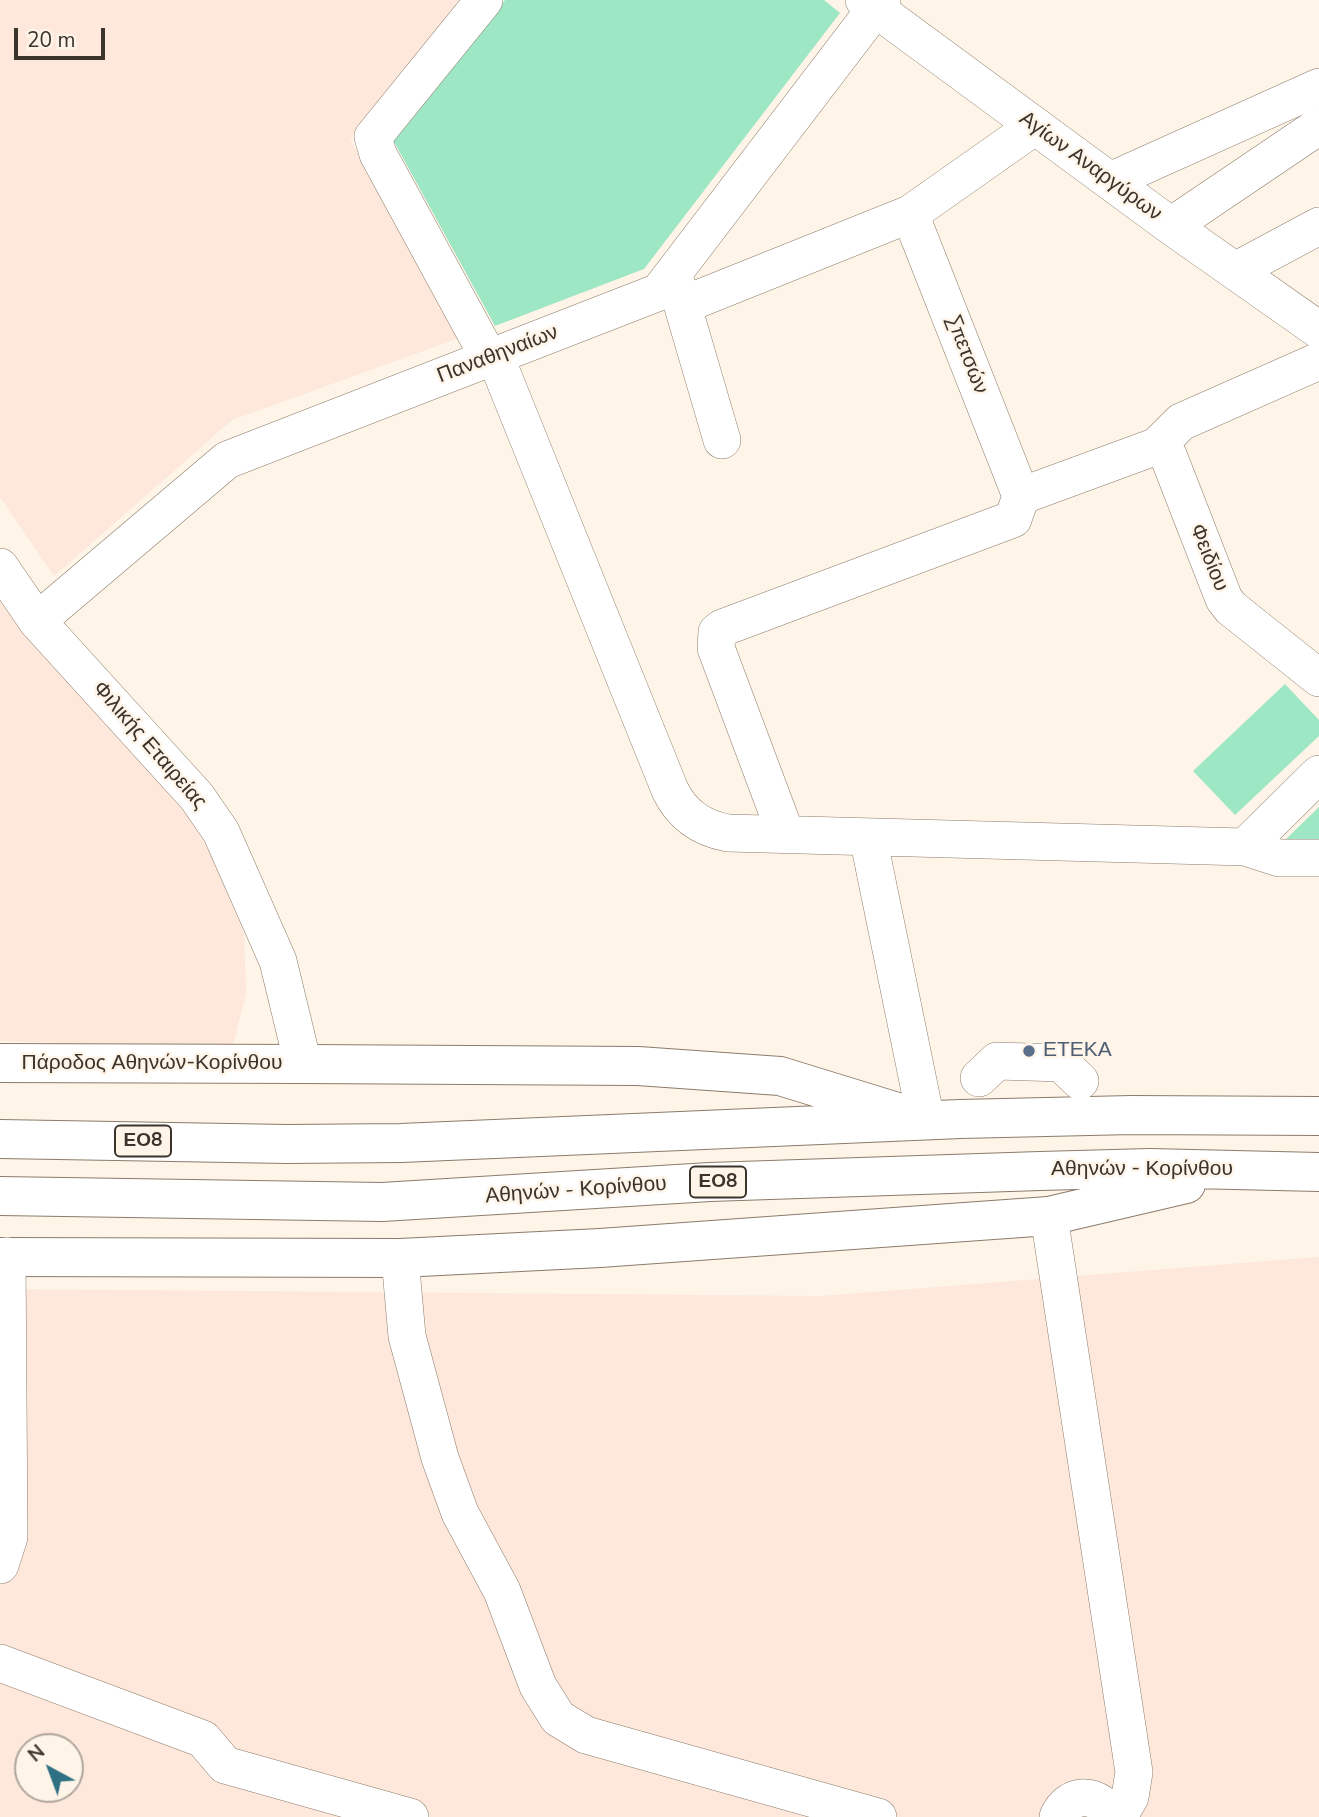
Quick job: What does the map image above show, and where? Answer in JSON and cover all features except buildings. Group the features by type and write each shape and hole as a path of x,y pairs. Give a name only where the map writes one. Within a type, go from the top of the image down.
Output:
{"main road":[{"name":"Πάροδος Αθηνών-Κορίνθου","path":"0,1063 638,1066 780,1076 926,1120"},
{"name":"ΕΟ8","path":"0,1139 287,1144 414,1143 926,1120 1132,1115 1319,1116"},
{"name":"Αθηνών - Κορίνθου","path":"0,1196 382,1202 809,1178 1150,1168 1319,1172"},
{"path":"3,1257 400,1258 600,1248 1049,1216 1256,1169"}],"street":[{"path":"484,0 373,137 378,155 492,357 673,797 690,818 712,830 728,833 1245,848 1279,858 1319,858"},
{"name":"Παναθηναίων","path":"37,621 227,460 659,292 678,289 874,3"},
{"name":"Αγίων Αναργύρων","path":"874,3 1035,127 1319,330"},
{"path":"1110,181 1319,87"},
{"path":"1171,226 1319,126"},
{"path":"722,440 678,289 910,214 1035,127"},
{"name":"Σπετσών","path":"910,214 1021,495"},
{"path":"1236,271 1319,226"},
{"path":"786,835 716,648 717,632 1013,519 1021,495 1157,446 1181,422 1319,361"},
{"name":"Φειδίου","path":"1157,446 1168,455 1224,599 1231,608 1319,678"},
{"name":"Φιλικής Εταιρείας","path":"0,567 37,621 197,797 221,832 282,971 303,1064"},
{"path":"1245,848 1319,774"},
{"path":"868,837 926,1120"},
{"path":"979,1078 997,1061 1061,1063 1080,1081"},
{"path":"1049,1216 1134,1772 1119,1810 1095,1799 1075,1798 1063,1807 1058,1817"},
{"path":"0,1565 9,1537 3,1257"},
{"path":"400,1258 407,1336 440,1458 460,1513 502,1591 538,1686 558,1718 586,1735 878,1817"},
{"path":"0,1663 203,1739 225,1765 410,1817"}],"shaded area":[{"path":"0,0 464,0 350,139 462,337 232,420 54,576 0,497"},
{"path":"0,591 78,690 187,815 210,853 244,933 246,993 232,1048 0,1041"},
{"path":"1319,1257 1319,1817 0,1817 0,1289 822,1296"}],"green space":[{"path":"505,0 824,0 840,13 644,269 495,326 392,138"},
{"path":"1285,684 1319,720 1319,736 1235,815 1193,771"},
{"path":"1319,807 1319,841 1285,840"}],"place":[{"name":"ΕΤΕΚΑ","path":"1029,1051"}]}
